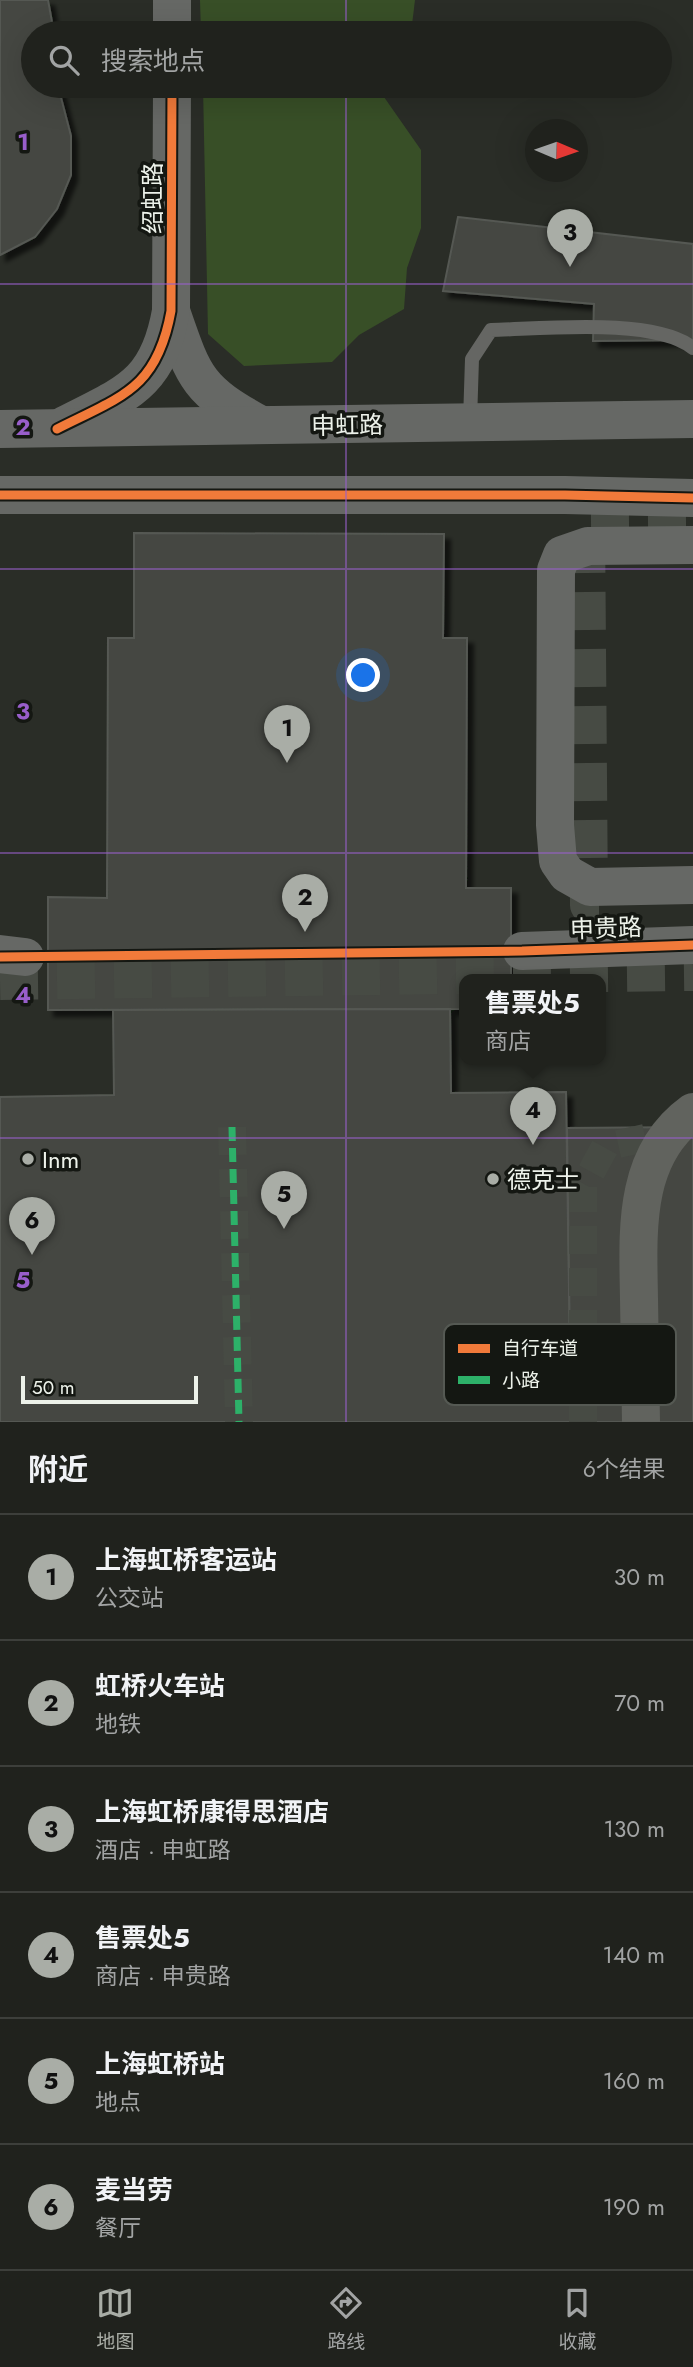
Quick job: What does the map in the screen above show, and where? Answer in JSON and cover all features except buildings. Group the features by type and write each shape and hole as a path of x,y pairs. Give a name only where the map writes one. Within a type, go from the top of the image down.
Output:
{"highway":[{"path":"639,1324 638,1231 642,1194 651,1165 666,1137 693,1112"}],"street":[{"path":"172,0 172,21"},
{"name":"绍虹路","path":"171,311 172,98"},
{"path":"171,311 190,369 219,402 263,426"},
{"path":"57,429 117,399 152,370 165,343 171,311"},
{"name":"申虹路","path":"0,429 693,419"},
{"path":"0,495 565,495 693,498"},
{"path":"693,545 588,546 562,555 556,570 555,825 558,860 567,874 590,887 693,885"},
{"name":"申贵路","path":"522,951 693,944"}],"lane":[{"path":"470,423 472,359 491,330 588,327 644,331 683,340 693,348"}],"green space":[{"path":"200,0 415,0 412,21 201,21"},
{"path":"203,98 385,98 421,150 421,228 407,268 404,309 359,335 332,362 244,366 208,334"}],"tunnel":[{"path":"599,905 589,905 586,521 693,520"},
{"path":"539,974 693,972"},
{"path":"0,981 459,975"},
{"path":"232,1127 239,1422"},
{"path":"583,1324 583,1187 605,1147 680,1130"},
{"path":"583,1405 583,1422"}],"marked path":[{"path":"232,1127 239,1422"}],"cycle path":[{"path":"57,429 100,408 133,387 146,374 165,337 171,311 172,98"},
{"path":"0,495 565,495 693,498"},
{"path":"0,957 522,951 693,945"}],"place":[{"name":"上海虹桥康得思酒店","path":"570,267"},
{"name":"上海虹桥客运站","path":"287,763"},
{"name":"虹桥火车站","path":"305,932"},
{"name":"售票处5","path":"533,1145"},
{"name":"Inm","path":"28,1159"},
{"name":"德克士","path":"493,1179"},
{"name":"上海虹桥站","path":"284,1229"},
{"name":"麦当劳","path":"32,1255"}]}
